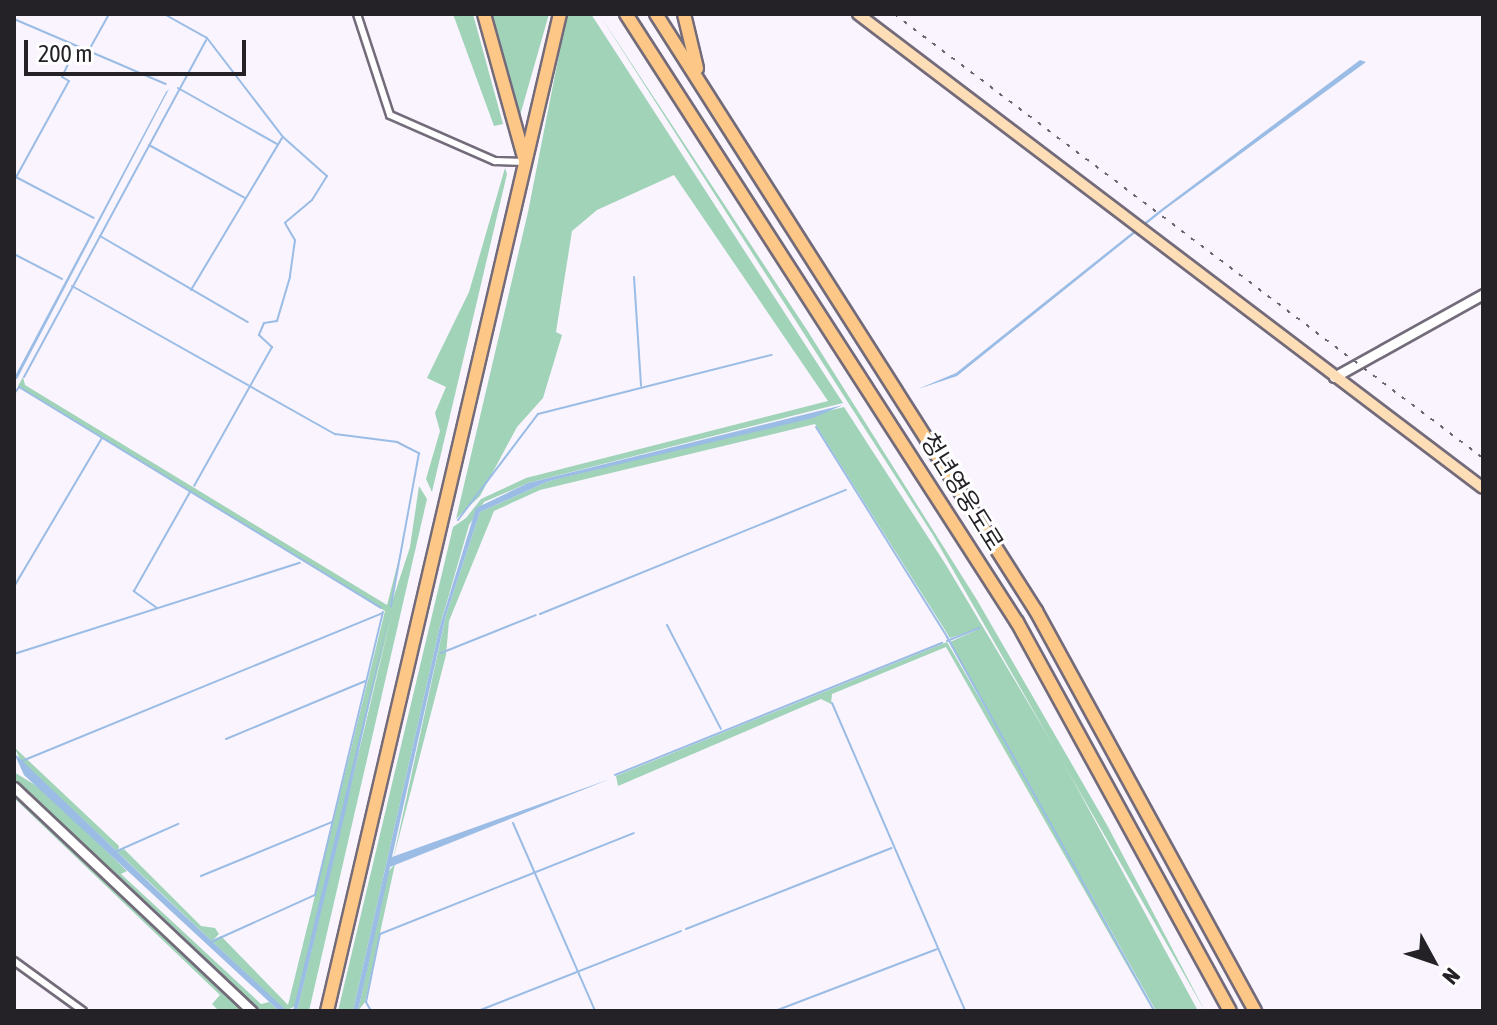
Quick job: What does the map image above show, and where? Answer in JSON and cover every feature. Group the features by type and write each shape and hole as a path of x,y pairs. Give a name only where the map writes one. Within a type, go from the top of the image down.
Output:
{"highway":[{"path":"484,14 525,162"},
{"path":"327,1011 560,14"},
{"name":"청년영웅도로","path":"626,14 1017,622 1230,1011"},
{"name":"청년영웅도로","path":"656,14 1036,611 1255,1011"},
{"path":"684,14 704,86"}],"main road":[{"path":"858,14 1483,488"}],"street":[{"path":"357,14 390,115 495,161 525,162"},
{"path":"1334,377 1483,294"},
{"path":"14,787 252,1011"},
{"path":"14,961 83,1011"}],"green space":[{"path":"453,14 473,14 503,124 494,126"},
{"path":"487,14 549,14 519,119"},
{"path":"567,14 591,14 843,403 528,483 484,502 469,525 440,626 353,1011 338,1011 453,527 466,518 481,499 526,478 828,401 674,175 597,210 572,231 556,332 562,335 543,398 517,427 480,496 456,519 528,212"},
{"path":"599,14 807,330 977,600 1107,825 1205,1011 933,535"},
{"path":"505,168 507,174 432,492 426,479 440,431 435,413 446,387 427,378 469,292"},
{"path":"23,377 25,385 387,605 404,539 391,605 410,547 419,486 427,499 309,1011 297,1011 392,613 295,1006 286,1011 21,761 14,747 119,846 118,851 124,849 201,926 215,928 219,934 213,940 221,936 288,1005 385,611 18,386"},
{"path":"844,407 946,565 1061,758 1198,1011 1156,1011 950,642 981,628 950,638 815,424 540,490 494,511 449,621 446,655 393,860 446,615 480,512 549,481"},
{"path":"947,642 1063,842 1153,1011 946,647 832,694 831,704 821,699 618,786 616,776"},
{"path":"14,772 43,790 127,871 121,874 261,1004 269,1002 279,1011 259,1011 14,780"},
{"path":"14,790 248,1011 219,1011 212,1004 220,995 14,798"},
{"path":"395,864 365,1002 358,1011 388,872"}],"water":[{"path":"1360,60 1366,62 1164,210 957,376 918,389 956,373 1159,211"},
{"path":"169,89 17,379 14,378 166,92"},
{"path":"843,405 813,418 549,481 480,512 446,615 392,857 610,779 390,867 358,1011 353,1011 440,626 476,508 528,483"},
{"path":"390,611 344,818 297,1011 293,1011"},
{"path":"14,753 287,1011 279,1011 24,775"}],"waterway":[{"path":"89,50 109,14"},
{"path":"164,14 207,38 283,137 327,176 312,200 285,223 295,240 290,277 277,321 264,323 259,335 272,347 194,486"},
{"path":"14,19 166,84"},
{"path":"24,377 206,40"},
{"path":"14,181 69,81 62,77 76,47"},
{"path":"178,88 277,144"},
{"path":"191,290 282,138"},
{"path":"149,145 245,198"},
{"path":"14,176 94,218"},
{"path":"100,236 248,322"},
{"path":"14,254 62,279"},
{"path":"634,277 641,386"},
{"path":"72,286 335,434 397,442 419,453 391,606"},
{"path":"458,520 538,414 772,355"},
{"path":"14,394 19,387 381,608"},
{"path":"816,427 947,637 1154,1011"},
{"path":"15,585 102,438"},
{"path":"540,614 846,490"},
{"path":"157,608 134,591 190,492"},
{"path":"14,654 300,563"},
{"path":"213,941 315,895 383,612"},
{"path":"22,761 382,613"},
{"path":"441,653 536,615"},
{"path":"667,625 721,729"},
{"path":"947,641 980,628"},
{"path":"615,775 942,643"},
{"path":"226,739 365,681"},
{"path":"832,703 965,1011"},
{"path":"201,876 332,822"},
{"path":"513,823 595,1011"},
{"path":"117,851 178,824"},
{"path":"371,1011 366,1002 380,934 634,833"},
{"path":"686,929 892,848"},
{"path":"478,1011 681,931"},
{"path":"775,1011 937,949"}],"railway":[{"path":"894,14 1483,458"}]}
